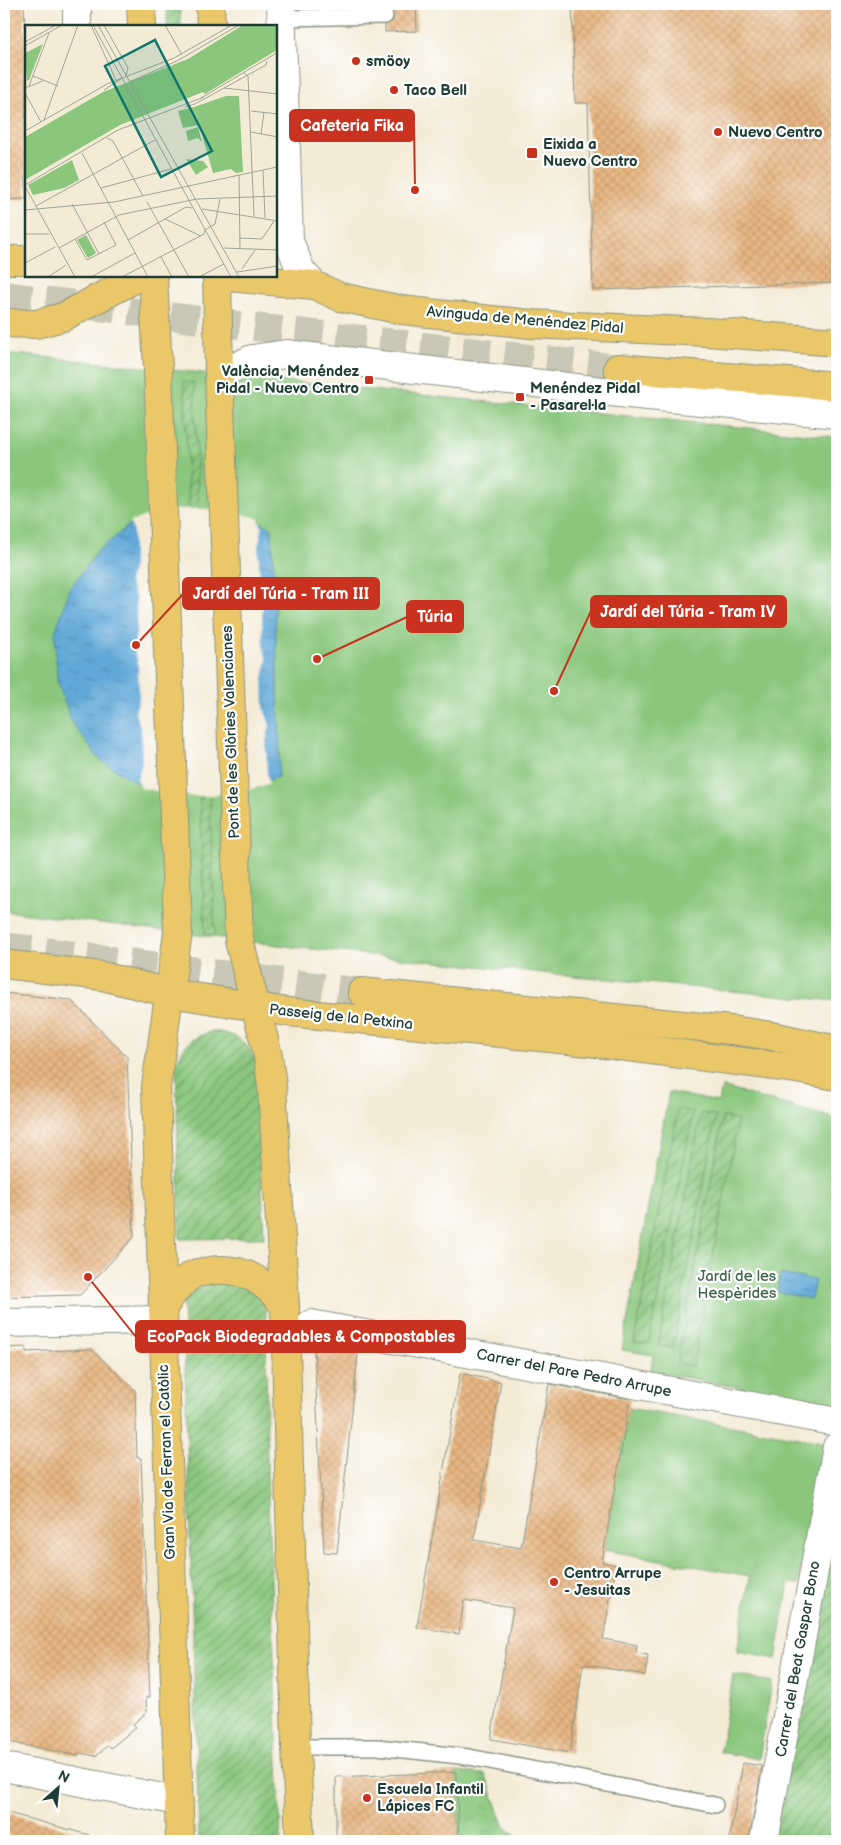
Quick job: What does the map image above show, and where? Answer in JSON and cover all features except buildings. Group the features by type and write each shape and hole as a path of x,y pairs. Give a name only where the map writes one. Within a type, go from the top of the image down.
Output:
{"main road":[{"path":"141,4 142,25"},
{"path":"210,4 211,25"},
{"path":"4,260 25,260"},
{"path":"4,323 36,324 63,317 136,278"},
{"name":"Gran Via de Ferran el Catòlic","path":"153,278 178,932 156,1087 180,1841"},
{"name":"Pont de les Glòries Valencianes","path":"217,278 239,940 257,1008"},
{"name":"Avinguda de Menéndez Pidal","path":"239,278 314,285 348,299 412,311 530,324 707,332 837,342"},
{"path":"618,368 837,386"},
{"name":"Passeig de la Petxina","path":"4,964 102,976 170,993 257,1008 345,1019 589,1042 790,1068 837,1076"},
{"name":"Passeig de la Petxina","path":"362,992 730,1030 772,1036 837,1050"},
{"path":"257,1008 268,1056 272,1086 284,1306 300,1841"},
{"path":"163,1313 177,1286 194,1274 223,1269 254,1278 272,1290 284,1306"}],"street":[{"path":"77,4 78,25"},
{"path":"281,11 282,188 289,241 301,270 314,285"},
{"path":"219,375 252,359 286,354 628,394 837,414"},
{"name":"Passeig de la Petxina","path":"681,1054 837,1086"},
{"path":"4,1323 163,1313"},
{"name":"Carrer del Pare Pedro Arrupe","path":"311,1324 837,1422"},
{"name":"Carrer del Beat Gaspar Bono","path":"764,1841 837,1447"},
{"path":"4,1767 178,1801"}],"lane":[{"path":"281,11 385,16"},
{"path":"296,1747 378,1746 469,1757 715,1805"}],"green space":[{"path":"167,4 180,4 181,25 167,25"},
{"path":"4,353 837,437 837,1001 302,948 4,911"},
{"path":"184,382 194,382 215,935 205,934"},
{"path":"213,1031 229,1034 241,1040 254,1056 257,1064 264,1238 180,1239 176,1067 181,1053 188,1043 199,1036"},
{"name":"Jardí de les Hespèrides","path":"722,1087 837,1119 837,1406 651,1371 653,1355 622,1350 669,1092 719,1102"},
{"path":"678,1109 693,1112 649,1344 634,1342"},
{"path":"701,1113 716,1116 673,1348 658,1346"},
{"path":"723,1117 738,1120 693,1366 677,1363"},
{"path":"214,1282 243,1284 263,1299 266,1307 267,1473 281,1841 199,1841 183,1302 192,1291 200,1286"},
{"path":"628,1408 823,1442 798,1584 789,1583 776,1659 737,1652 750,1576 604,1550"},
{"path":"837,1490 837,1841 773,1841"},
{"path":"733,1675 772,1682 759,1759 720,1752"},
{"path":"456,1772 485,1774 505,1827 525,1841 459,1841"}],"water":[{"path":"256,520 272,528 280,750 278,777 255,786 142,786 100,760 72,723 57,680 55,633 70,588 98,551 133,522"},
{"path":"780,1274 815,1280 811,1299 777,1292"}],"pier":[{"path":"182,509 209,509 234,512 257,518 262,530 258,546 260,580 265,595 262,610 263,645 267,660 263,678 264,709 270,725 266,741 269,783 256,788 207,796 184,796 141,788 137,779 142,764 141,729 135,713 139,698 138,662 133,648 137,631 136,598 129,582 133,565 133,531 130,522 156,512"}],"tunnel":[{"path":"4,295 254,327 618,368"},
{"path":"4,946 362,992"}],"place":[{"name":"smöoy","path":"356,61"},
{"name":"Taco Bell","path":"394,90"},
{"name":"Nuevo Centro","path":"718,132"},
{"name":"Eixida a Nuevo Centro","path":"532,153"},
{"name":"Cafeteria Fika","path":"415,190"},
{"name":"València, Menéndez Pidal - Nuevo Centro","path":"369,380"},
{"name":"Menéndez Pidal - Pasarel·la","path":"520,397"},
{"name":"Jardí del Túria - Tram III","path":"136,645"},
{"name":"Túria","path":"317,659"},
{"name":"Jardí del Túria - Tram IV","path":"554,691"},
{"name":"EcoPack Biodegradables & Compostables","path":"88,1277"},
{"name":"Centro Arrupe - Jesuitas","path":"554,1582"},
{"name":"Escuela Infantil Lápices FC","path":"367,1798"}]}
